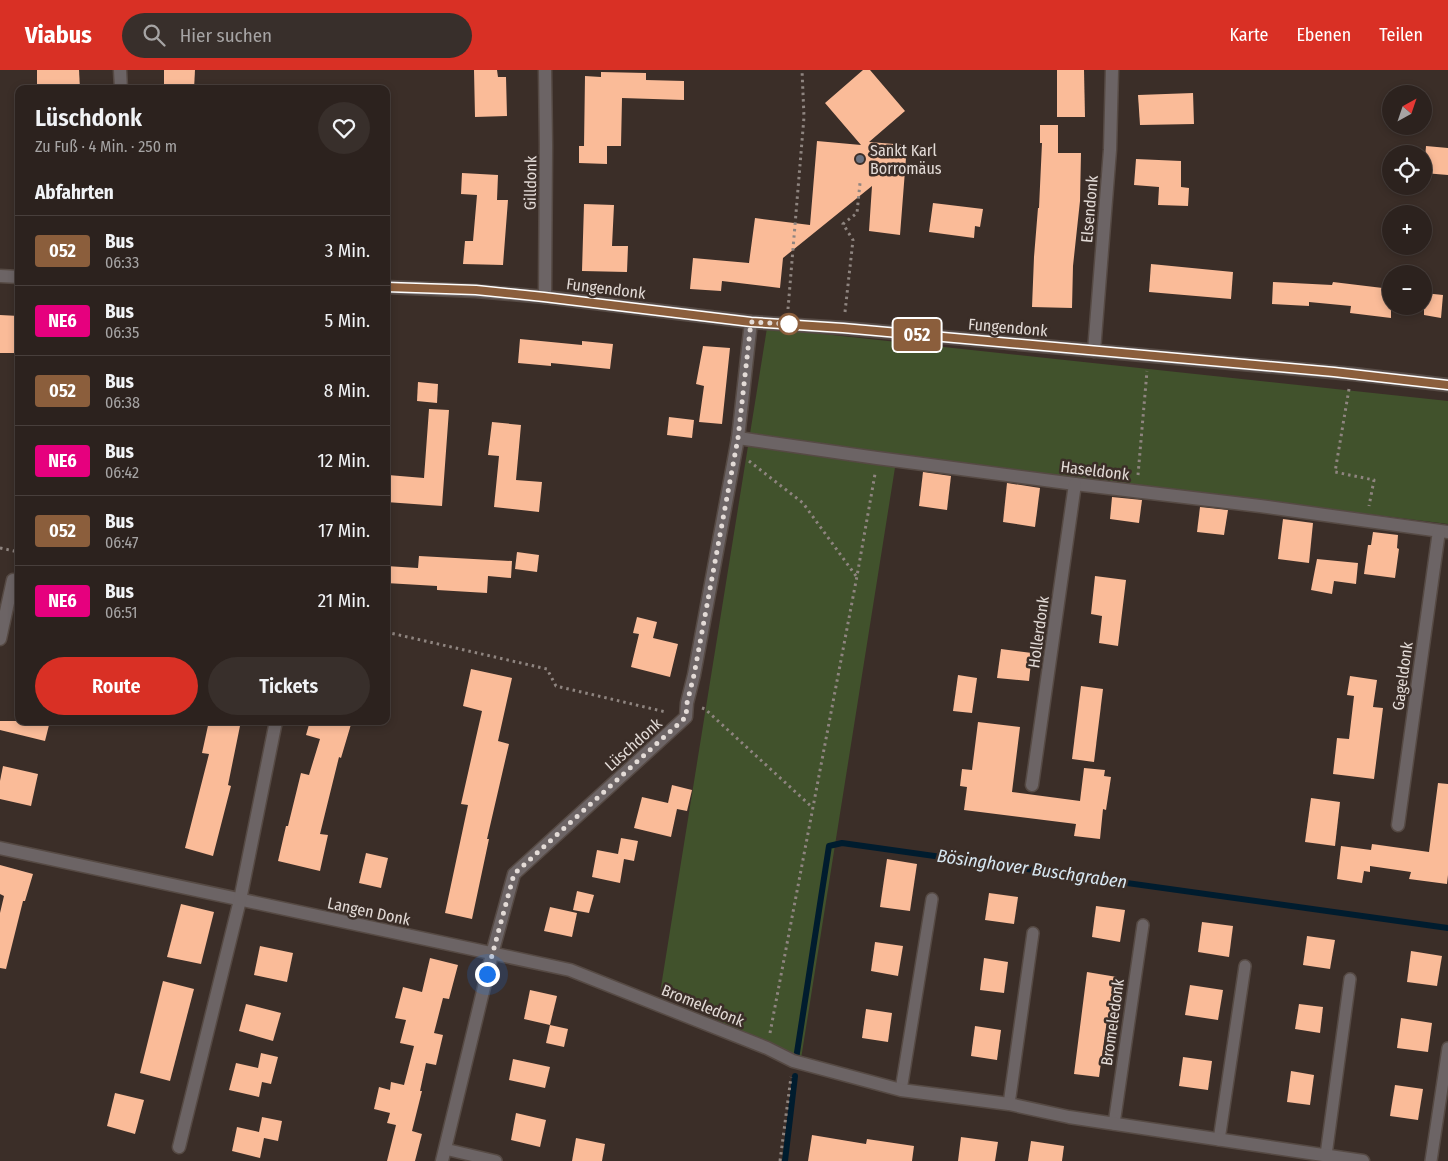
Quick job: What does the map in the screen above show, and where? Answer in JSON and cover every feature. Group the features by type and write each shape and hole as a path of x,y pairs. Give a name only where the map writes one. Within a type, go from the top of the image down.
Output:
{"street":[{"path":"120,70 121,85"},
{"name":"Gilldonk","path":"544,297 545,70"},
{"name":"Elsendonk","path":"1094,351 1110,150 1112,70"},
{"path":"0,276 15,277"},
{"name":"Fungendonk","path":"390,287 476,290 751,322 843,328 1353,374 1448,385"},
{"name":"Lüschdonk","path":"443,1155 492,954 514,874 686,717 687,703 696,666 736,444 751,322"},
{"name":"Haseldonk","path":"736,444 877,458 1136,492 1260,506 1444,532"},
{"name":"Hollerdonk","path":"1032,785 1075,484"},
{"name":"Gageldonk","path":"1398,825 1444,532"},
{"path":"0,639 13,580"},
{"path":"179,1147 240,900 275,725"},
{"name":"Langen Donk","path":"0,848 492,954"},
{"name":"Bromeledonk","path":"492,954 570,970 767,1048 793,1061 901,1090 1009,1104 1069,1117 1363,1161"}],"lane":[{"path":"901,1090 932,899"},
{"name":"Bromeledonk","path":"1114,1124 1142,925"},
{"path":"1009,1104 1034,933"},
{"path":"1219,1140 1245,966"},
{"path":"1326,1155 1350,979"},
{"path":"1431,1161 1448,1048"},
{"name":"Lüschdonk","path":"443,1155 496,1161"}],"path":[{"path":"787,324 804,117 802,70"},
{"path":"843,328 853,240 843,224 857,213 860,182"},
{"path":"1136,492 1149,356"},
{"path":"1353,374 1335,472 1374,480 1365,521"},
{"path":"736,444 803,504 856,576"},
{"path":"767,1048 877,458"},
{"path":"0,548 15,551"},
{"path":"390,633 547,669 556,686 686,717"},
{"path":"687,703 705,709 813,808"},
{"path":"780,1161 793,1061"}],"green space":[{"path":"767,328 1448,401 1448,524 897,455 801,1059 660,993"}],"building":[{"path":"37,70 79,70 80,85 37,85"},
{"path":"164,70 195,70 194,85 164,85"},
{"path":"474,70 497,70 498,77 506,77 507,116 475,117"},
{"name":"Sankt Karl Borromäus","path":"863,70 870,70 905,111 869,142 907,145 900,235 869,231 872,186 783,258 780,288 722,281 721,291 690,289 693,258 749,263 755,218 810,225 817,141 861,145 825,103"},
{"path":"1057,70 1084,70 1085,117 1057,117"},
{"path":"601,72 646,73 646,80 684,81 684,100 622,98 621,146 607,146 607,164 579,163 579,146 584,146 585,76 601,77"},
{"path":"1193,93 1194,124 1140,125 1138,95"},
{"path":"1040,125 1058,125 1058,153 1081,153 1080,201 1073,266 1072,308 1032,307 1042,143 1040,143"},
{"path":"1432,147 1448,148 1448,175 1432,174"},
{"path":"1136,159 1181,161 1181,187 1189,188 1188,206 1158,205 1159,187 1134,185"},
{"path":"462,173 498,175 497,200 508,200 503,265 463,264 465,241 473,241 477,195 461,194"},
{"path":"933,203 983,209 980,227 975,226 974,238 929,232"},
{"path":"584,204 614,205 612,246 628,246 627,272 582,271"},
{"path":"1151,264 1233,272 1231,299 1149,292"},
{"path":"1273,282 1332,285 1333,282 1382,288 1382,315 1391,315 1391,318 1350,313 1351,306 1309,302 1309,306 1272,304"},
{"path":"1432,294 1443,295 1441,318 1424,315 1432,315"},
{"path":"0,315 15,316 15,353 0,353"},
{"path":"520,339 582,345 582,341 613,344 610,369 551,363 551,366 518,363"},
{"path":"703,346 730,348 722,424 699,422 704,386 696,384"},
{"path":"418,382 438,384 437,403 417,401"},
{"path":"429,409 449,410 442,506 390,502 390,475 424,478"},
{"path":"669,417 694,420 692,438 667,435"},
{"path":"492,422 521,425 516,480 542,482 539,512 494,507 499,456 488,455"},
{"path":"923,472 951,476 947,510 919,506"},
{"path":"1007,483 1040,488 1035,527 1003,522"},
{"path":"1112,497 1142,500 1139,523 1110,519"},
{"path":"1200,507 1228,510 1224,535 1197,532"},
{"path":"1283,519 1313,523 1309,563 1278,559"},
{"path":"1373,532 1398,535 1397,548 1399,549 1395,578 1364,574 1368,545 1371,545"},
{"path":"517,552 539,555 537,572 515,569"},
{"path":"419,556 512,561 511,578 488,576 487,593 437,590 437,586 390,583 390,566 418,568"},
{"path":"1317,559 1358,563 1356,584 1334,581 1332,594 1311,590"},
{"path":"1095,576 1126,580 1118,646 1099,643 1102,616 1091,614"},
{"path":"637,617 657,622 653,638 678,644 670,677 631,667 639,634 633,633"},
{"path":"1001,649 1032,653 1029,681 997,678"},
{"path":"471,669 512,678 498,741 509,744 487,839 489,839 472,919 445,913 468,805 461,804 482,711 463,706"},
{"path":"958,675 977,678 972,713 953,711"},
{"path":"1350,676 1377,680 1373,707 1383,708 1374,779 1333,774 1337,738 1349,739 1354,696 1347,695"},
{"path":"1081,686 1103,689 1094,762 1072,759"},
{"path":"0,721 15,721 15,725 49,725 45,741 0,730"},
{"path":"978,722 1020,727 1012,792 1080,801 1084,768 1105,770 1104,776 1111,777 1106,810 1103,809 1100,839 1074,836 1076,824 964,810 967,787 960,786 962,769 972,770"},
{"path":"208,725 240,725 228,785 231,786 213,856 185,848 209,754 202,753"},
{"path":"309,725 351,725 341,758 339,757 320,834 328,835 320,871 278,861 301,773 309,775 320,739 306,735"},
{"path":"3,766 38,774 31,806 0,799 0,781"},
{"path":"1438,783 1448,784 1447,884 1409,879 1411,872 1370,866 1370,872 1364,871 1362,883 1337,879 1341,846 1371,850 1372,844 1429,852"},
{"path":"672,785 692,790 687,811 677,809 671,837 634,828 642,797 668,803"},
{"path":"1311,798 1340,802 1335,846 1305,842"},
{"path":"621,838 638,841 634,861 624,859 620,883 592,877 597,850 618,854"},
{"path":"366,853 388,858 381,888 359,883"},
{"path":"887,859 917,864 910,911 880,907"},
{"path":"0,865 33,874 25,901 23,901 6,969 0,968 0,913 4,896 0,894"},
{"path":"577,891 594,895 589,913 573,910"},
{"path":"989,893 1018,897 1014,924 985,920"},
{"path":"181,904 214,912 201,964 167,957"},
{"path":"1096,906 1125,910 1120,942 1092,937"},
{"path":"550,907 577,913 572,937 544,931"},
{"path":"1202,922 1233,926 1229,957 1198,952"},
{"path":"1307,936 1335,940 1330,969 1303,965"},
{"path":"875,942 903,946 898,976 871,971"},
{"path":"260,946 293,953 287,982 254,975"},
{"path":"1411,951 1442,956 1437,986 1407,982"},
{"path":"430,958 458,965 449,999 443,998 434,1033 443,1035 436,1065 426,1063 420,1091 422,1091 412,1131 422,1134 415,1161 387,1161 396,1125 387,1123 390,1113 374,1109 379,1087 390,1090 391,1082 404,1085 414,1046 400,1043 406,1020 395,1018 403,987 422,992"},
{"path":"984,958 1008,962 1004,993 980,990"},
{"path":"1087,972 1117,977 1111,1020 1107,1020 1099,1077 1074,1074"},
{"path":"163,981 194,989 170,1081 140,1073"},
{"path":"1190,985 1223,990 1218,1020 1185,1015"},
{"path":"530,990 557,996 550,1025 524,1019"},
{"path":"246,1004 281,1013 273,1041 239,1031"},
{"path":"1299,1004 1323,1007 1320,1033 1295,1029"},
{"path":"866,1009 892,1013 888,1042 862,1038"},
{"path":"1401,1018 1432,1023 1428,1052 1397,1048"},
{"path":"550,1025 568,1029 564,1047 546,1043"},
{"path":"975,1026 1001,1030 997,1060 971,1056"},
{"path":"261,1053 278,1057 271,1084 262,1082 259,1097 229,1090 236,1063 258,1068"},
{"path":"1183,1057 1212,1061 1208,1090 1179,1086"},
{"path":"513,1059 550,1067 545,1088 509,1080"},
{"path":"1291,1071 1314,1075 1310,1105 1287,1102"},
{"path":"1395,1085 1423,1089 1418,1120 1390,1116"},
{"path":"115,1093 144,1100 135,1134 107,1126"},
{"path":"516,1113 546,1120 540,1147 511,1140"},
{"path":"262,1117 282,1121 278,1141 264,1138 260,1158 232,1151 237,1127 259,1132"},
{"path":"812,1135 866,1144 867,1139 914,1146 912,1161 808,1161"},
{"path":"961,1137 998,1142 995,1161 958,1161"},
{"path":"576,1138 605,1144 602,1161 572,1161"},
{"path":"1031,1141 1064,1146 1062,1161 1028,1161"}],"waterway":[{"name":"Bösinghover Buschgraben","path":"796,1059 829,846 842,843 1448,928"},
{"name":"Bösinghover Buschgraben","path":"785,1161 795,1076"}],"bus line":[{"name":"052","path":"390,287 476,290 751,322 843,328 1334,372 1448,385"}],"place":[{"name":"Sankt Karl Borromäus","path":"860,159"}],"route":[{"path":"487,974 514,874 686,717 687,703 694,675 738,438 751,322 789,324"}]}
